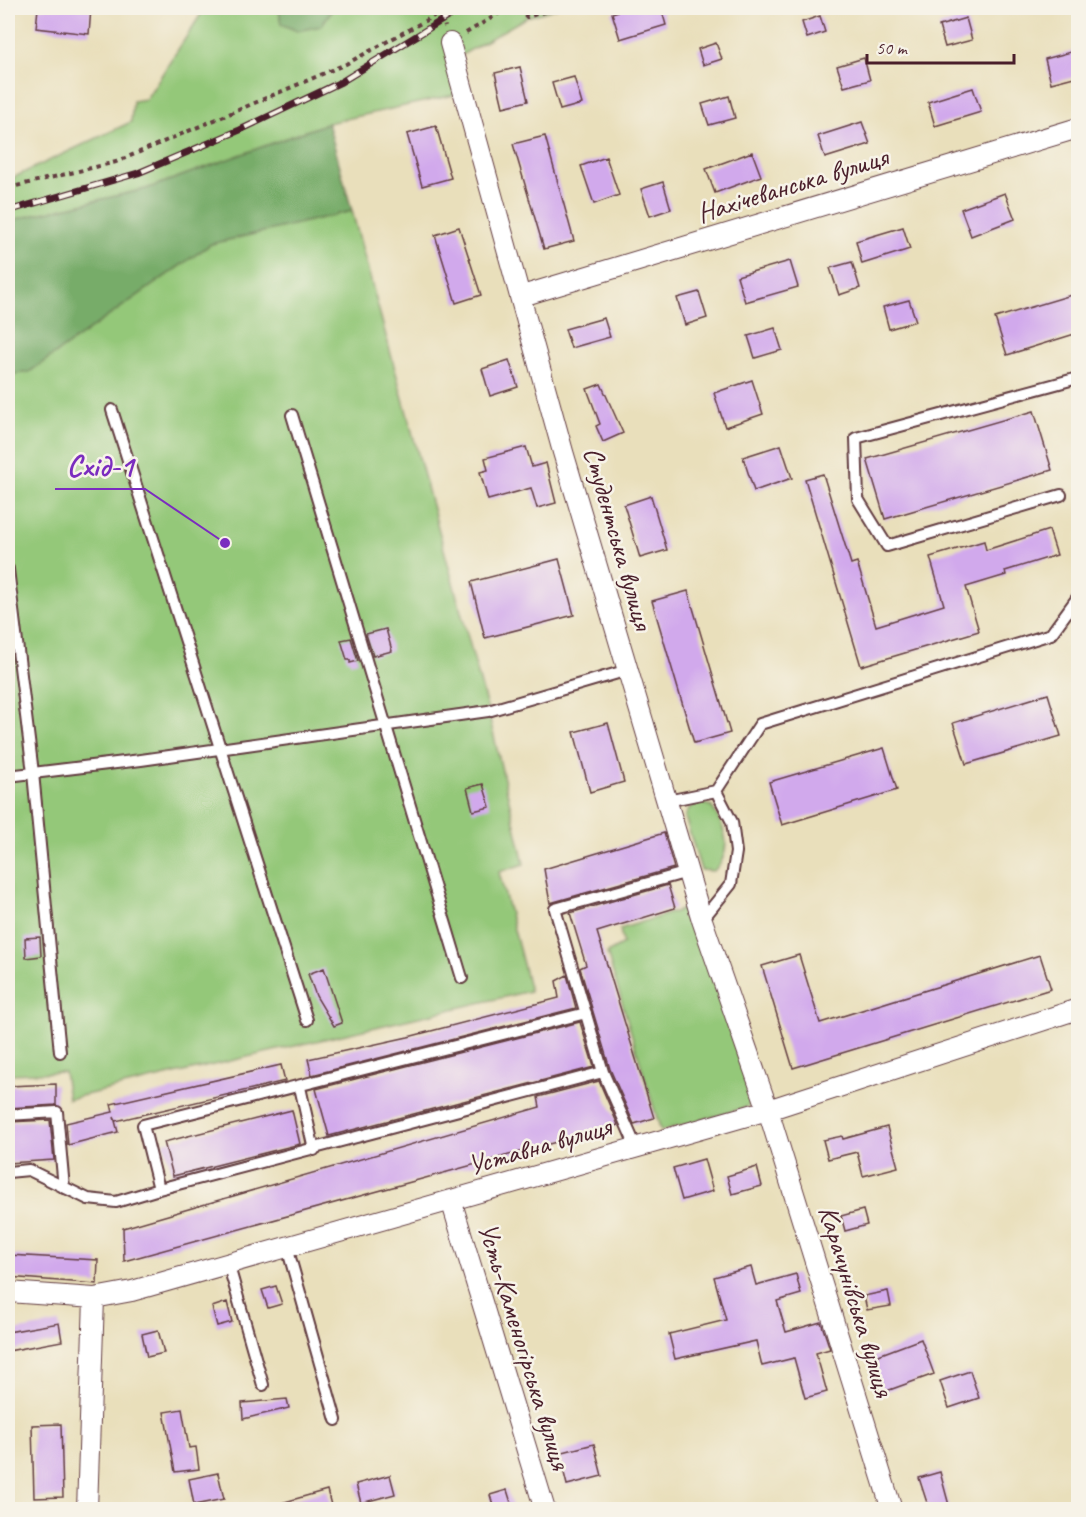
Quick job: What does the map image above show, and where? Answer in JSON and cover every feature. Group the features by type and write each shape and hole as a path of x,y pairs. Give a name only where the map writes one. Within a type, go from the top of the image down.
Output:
{"street":[{"name":"Студентська вулиця","path":"450,43 522,296 563,452 702,920 768,1110"},
{"name":"Нахічеванська вулиця","path":"522,296 1078,128"},
{"name":"Уставна вулиця","path":"8,1292 94,1298 132,1291 768,1110 1078,1009"},
{"name":"Карачунівська вулиця","path":"768,1110 892,1509"},
{"name":"Усть-Каменогірська вулиця","path":"451,1200 545,1509"},
{"path":"87,1509 94,1298"}],"lane":[{"path":"1061,495 887,546 858,499 856,438 1078,378"},
{"path":"111,410 218,750 307,1020"},
{"path":"292,415 462,978"},
{"path":"8,569 33,773 60,1052"},
{"path":"667,801 716,791 760,724 1051,634 1078,597"},
{"path":"8,776 218,750 488,711 628,670"},
{"path":"702,920 731,884 736,852 732,822 716,791"},
{"path":"636,1147 603,1072 555,909 688,872"},
{"path":"159,1189 143,1125 586,1013"},
{"path":"8,1172 29,1170 88,1199 116,1202 603,1072"},
{"path":"300,1087 314,1150"},
{"path":"8,1115 57,1112 64,1188"},
{"path":"287,1247 336,1420"},
{"path":"228,1263 263,1386"}],"path":[{"path":"450,43 508,8"},
{"path":"518,8 527,17 557,8"},
{"path":"8,188 116,162 346,64 441,12"}],"green space":[{"path":"205,8 279,8 281,24 321,26 333,8 557,8 527,17 455,59 463,93 328,123 146,189 8,221 8,180 131,122 133,101 146,99"},
{"path":"279,8 333,8 321,26 297,31 281,24"},
{"path":"328,123 352,211 211,244 29,372 8,375 8,221 146,189"},
{"path":"352,211 488,711 524,864 499,872 530,991 68,1099 64,1072 8,1074 8,375 29,372 211,244"},
{"path":"701,803 711,806 720,822 725,838 724,855 714,871 701,870 685,817 690,807"},
{"path":"690,907 753,1100 747,1107 661,1131 607,953 623,944 620,929"}],"building":[{"path":"38,8 91,8 89,34 36,28"},
{"path":"628,8 661,8 666,25 620,39 612,13"},
{"path":"820,16 825,32 807,38 802,22"},
{"path":"966,18 972,40 945,47 939,26"},
{"path":"716,43 722,59 703,65 698,49"},
{"path":"1078,50 1078,76 1051,83 1045,59"},
{"path":"864,58 870,80 844,87 837,66"},
{"path":"520,67 528,101 503,107 495,73"},
{"path":"574,77 582,104 560,110 552,83"},
{"path":"973,88 981,112 935,126 928,102"},
{"path":"729,96 735,118 709,125 702,104"},
{"path":"862,122 870,144 825,158 818,136"},
{"path":"436,126 451,178 422,186 407,134"},
{"path":"545,136 574,241 544,249 513,144"},
{"path":"752,152 761,176 715,193 706,169"},
{"path":"606,157 619,195 594,204 581,166"},
{"path":"663,182 671,209 650,216 641,189"},
{"path":"1005,193 1015,219 971,236 961,209"},
{"path":"459,227 481,295 456,303 435,235"},
{"path":"903,227 910,249 862,264 856,241"},
{"path":"790,261 798,287 745,302 737,276"},
{"path":"852,262 860,288 839,295 830,268"},
{"path":"699,292 707,318 685,325 677,298"},
{"path":"1078,293 1078,333 1007,355 995,318"},
{"path":"909,300 916,321 889,329 883,307"},
{"path":"604,318 610,337 571,348 565,329"},
{"path":"775,328 782,350 755,358 748,336"},
{"path":"509,360 518,387 490,396 482,369"},
{"path":"752,380 763,414 725,427 714,393"},
{"path":"601,384 623,433 603,442 596,426 600,424 587,389"},
{"path":"1034,411 1052,470 885,519 867,459"},
{"path":"781,445 792,478 754,491 743,457"},
{"path":"526,447 532,467 546,463 556,503 537,508 531,488 488,500 480,472 488,470 485,458"},
{"path":"823,474 851,564 857,562 876,626 944,605 930,557 984,541 986,550 1049,530 1057,555 1005,571 1006,575 966,587 979,631 861,666 805,479"},
{"path":"651,496 667,550 640,558 624,505"},
{"path":"559,559 574,615 485,638 471,582"},
{"path":"688,591 730,733 694,743 652,601"},
{"path":"386,629 392,651 373,656 366,634"},
{"path":"351,638 358,661 350,663 341,640"},
{"path":"1048,694 1061,736 966,764 953,723"},
{"path":"608,723 624,782 590,792 574,732"},
{"path":"884,748 897,790 782,825 769,782"},
{"path":"483,784 490,807 473,811 467,788"},
{"path":"664,833 674,868 550,903 544,869"},
{"path":"668,885 675,908 597,932 654,1118 634,1124 610,1069 580,968 586,965 570,913"},
{"path":"40,937 41,956 26,958 25,938"},
{"path":"799,955 820,1023 1040,955 1051,989 793,1068 762,966"},
{"path":"324,968 342,1023 334,1026 316,996 308,974"},
{"path":"567,975 576,1008 312,1075 308,1059 408,1037 559,998 556,981"},
{"path":"580,1022 594,1067 329,1136 316,1089"},
{"path":"281,1065 285,1081 116,1121 114,1117 118,1132 68,1145 66,1123 113,1112 111,1104"},
{"path":"599,1081 618,1125 124,1261 123,1228 540,1107 538,1097"},
{"path":"56,1084 56,1105 8,1108 8,1086"},
{"path":"292,1110 300,1144 173,1176 164,1142"},
{"path":"50,1120 54,1160 8,1163 8,1122"},
{"path":"887,1127 898,1167 863,1176 857,1152 828,1159 823,1140 842,1136 843,1139"},
{"path":"704,1159 713,1191 682,1200 673,1168"},
{"path":"757,1167 762,1186 732,1194 727,1176"},
{"path":"863,1210 867,1225 845,1231 841,1216"},
{"path":"8,1255 98,1260 97,1284 8,1277"},
{"path":"751,1267 756,1285 796,1274 801,1294 777,1301 786,1332 821,1322 830,1349 816,1353 827,1392 805,1398 794,1358 762,1366 756,1341 675,1359 669,1334 726,1320 714,1277"},
{"path":"276,1286 282,1304 268,1308 262,1290"},
{"path":"888,1291 891,1306 867,1310 864,1296"},
{"path":"227,1302 232,1322 217,1326 212,1307"},
{"path":"59,1323 62,1341 8,1351 8,1332"},
{"path":"158,1330 164,1353 147,1357 142,1334"},
{"path":"921,1339 934,1374 881,1393 868,1359"},
{"path":"970,1371 979,1398 949,1408 940,1381"},
{"path":"287,1399 289,1408 243,1419 242,1403"},
{"path":"182,1409 189,1448 196,1447 199,1469 175,1472 164,1412"},
{"path":"61,1424 63,1497 34,1498 32,1425"},
{"path":"594,1444 602,1476 567,1485 559,1453"},
{"path":"940,1472 950,1509 929,1509 919,1478"},
{"path":"218,1473 224,1499 194,1505 189,1479"},
{"path":"390,1475 395,1494 361,1503 356,1484"},
{"path":"327,1490 332,1509 274,1509 274,1505"},
{"path":"507,1490 512,1506 494,1509 490,1495"}],"railway":[{"path":"8,211 138,173 240,130 341,82 462,8"}],"place":[{"name":"Схід-1","path":"225,543"}]}
